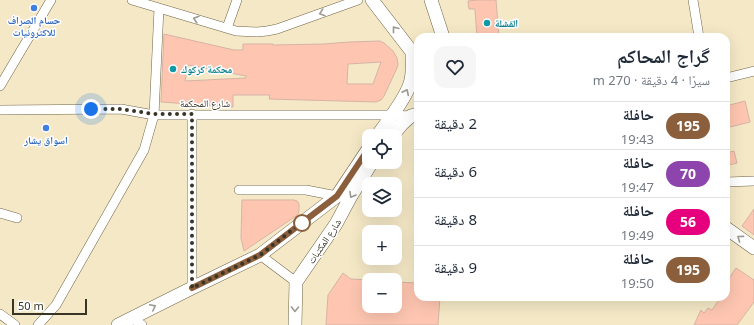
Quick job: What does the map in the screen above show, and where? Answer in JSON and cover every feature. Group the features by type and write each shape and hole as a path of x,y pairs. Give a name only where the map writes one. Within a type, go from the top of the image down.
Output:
{"street":[{"path":"0,86 51,0"},
{"path":"132,0 148,2 159,8 236,31 247,32 277,29 358,0"},
{"path":"227,28 237,0"},
{"path":"372,0 414,54"},
{"path":"431,0 442,33"},
{"path":"693,0 698,33"},
{"path":"38,325 56,305 144,150 154,114 159,8"},
{"path":"382,129 407,93 411,81 414,60"},
{"path":"730,77 754,71"},
{"name":"شارع المحكمة","path":"0,110 121,109 154,114 414,115"},
{"path":"192,114 192,288"},
{"path":"398,129 414,115"},
{"name":"شارع المكتبات","path":"118,325 137,322 192,288 260,255 337,196 362,158"},
{"name":"شارع المكتبات","path":"296,282 336,224 368,169"},
{"path":"730,182 754,181"},
{"path":"239,190 306,190 337,196"},
{"path":"0,213 17,218"},
{"path":"730,231 754,248"},
{"path":"260,255 296,282 295,325"},
{"path":"0,314 16,325"}],"building":[{"name":"القشلة","path":"496,0 499,33 477,33 475,9 469,9 468,1"},
{"path":"164,34 234,50 243,50 243,44 324,44 380,41 393,51 397,58 397,68 384,96 381,100 376,102 269,99 270,95 233,95 233,107 161,102","holes":["381,62 373,84 347,84 348,64","188,65 246,76 246,78 185,81"]},
{"path":"745,101 750,122 730,127 730,105"},
{"path":"734,151 737,163 730,165 730,152"},
{"path":"242,200 294,200 299,204 299,210 296,216 244,251 241,238"},
{"path":"754,209 754,235 742,226"},
{"path":"736,268 754,280 754,302 737,325 694,325 701,310 704,313 708,308 712,310 718,301 730,301 730,277"},
{"path":"343,273 351,279 362,280 362,313 402,313 402,282 414,283 414,301 440,301 438,325 326,325 328,295"}],"bus line":[{"name":"195","path":"192,288 260,255 337,196 362,158"}],"place":[{"name":"حسام الصراف للاكترونيات","path":"34,8"},
{"name":"القشلة","path":"487,23"},
{"name":"محكمة كركوك","path":"173,69"},
{"name":"اسواق يشار","path":"46,128"}],"route":[{"path":"91,109 121,109 154,114 192,114 192,288 260,255 304,221 302,223"}]}
